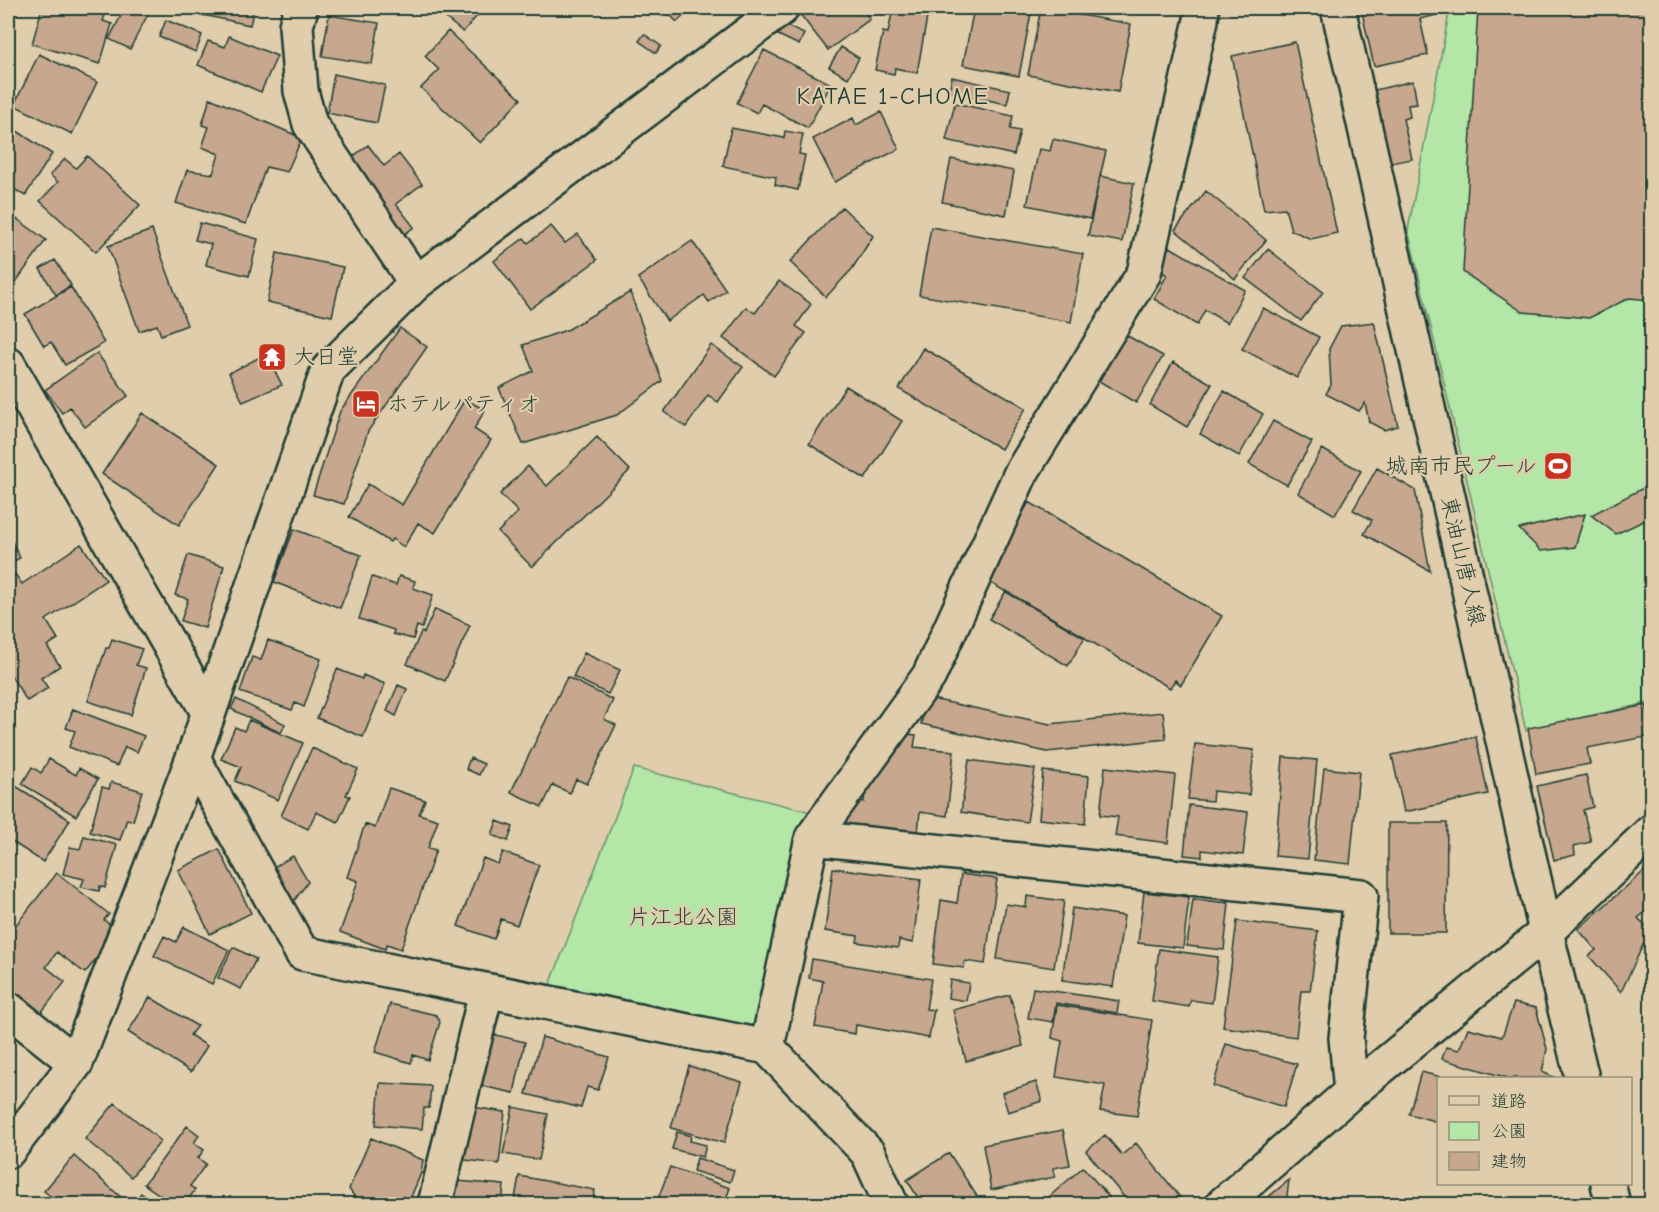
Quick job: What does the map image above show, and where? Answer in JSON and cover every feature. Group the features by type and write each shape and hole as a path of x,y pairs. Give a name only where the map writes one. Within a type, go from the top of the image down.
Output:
{"street":[{"path":"301,8 296,26 301,91 310,124 416,283"},
{"path":"8,1151 76,1063 193,758 328,370 416,283 782,8"},
{"path":"767,1047 813,838 929,676 1021,473 1144,273 1202,8"},
{"name":"東油山唐人線","path":"1338,8 1546,932 1582,1077"},
{"path":"8,364 208,712"},
{"path":"193,758 302,953 767,1047 868,1153 891,1204"},
{"path":"1223,1204 1351,1092 1546,932 1652,831"},
{"path":"813,838 1360,896 1346,1038 1351,1092"},
{"path":"435,1204 486,992"},
{"path":"8,1008 76,1063"},
{"path":"1608,1185 1613,1204"}],"green space":[{"name":"城南市民プール","path":"1450,8 1651,8 1651,702 1526,731 1408,230"},
{"name":"片江北公園","path":"634,768 815,813 753,1035 548,990"}],"building":[{"path":"42,8 107,8 103,21 112,24 100,64 32,44"},
{"path":"125,8 133,8 148,14 130,49 109,39"},
{"path":"200,8 254,8 250,25 198,14"},
{"path":"433,8 484,8 463,32"},
{"path":"663,8 692,8 677,22"},
{"path":"807,8 861,8 870,19 828,50 799,13"},
{"path":"893,8 928,12 917,73 895,68 894,74 875,70 883,32 888,33"},
{"path":"974,8 1032,8 1019,76 963,65"},
{"path":"1041,8 1131,24 1118,92 1028,75"},
{"path":"1361,8 1439,8 1441,14 1420,19 1428,55 1374,66"},
{"path":"1478,8 1652,8 1652,300 1629,298 1589,318 1523,312 1463,272"},
{"path":"329,15 379,23 372,64 322,56"},
{"path":"166,20 202,35 196,52 159,37"},
{"path":"782,24 804,34 799,45 772,32"},
{"path":"448,31 521,99 480,143 421,88 439,70 425,56"},
{"path":"644,34 661,46 656,53 639,41"},
{"path":"229,36 277,56 261,92 198,65 208,41 225,47"},
{"path":"1295,42 1337,233 1311,239 1291,230 1285,208 1264,210 1232,56"},
{"path":"841,47 859,58 848,78 829,67"},
{"path":"764,50 831,84 808,128 762,104 757,113 737,103"},
{"path":"39,54 97,82 72,134 14,105"},
{"path":"334,74 385,85 377,123 327,113"},
{"path":"952,77 1010,90 1007,104 949,92"},
{"path":"1413,81 1417,104 1408,105 1410,117 1403,119 1412,159 1390,163 1375,90"},
{"path":"210,98 302,138 287,172 266,167 246,224 176,203 187,170 213,174 219,154 202,147 209,127 202,125"},
{"path":"955,103 1013,116 1010,129 1020,131 1014,155 946,140"},
{"path":"881,112 899,149 835,182 813,139 853,118 856,125"},
{"path":"8,125 52,154 25,196 8,185"},
{"path":"731,128 784,138 785,131 803,134 799,154 805,155 798,190 775,185 776,177 723,166"},
{"path":"1053,139 1106,151 1090,219 1027,205 1039,149 1050,151"},
{"path":"368,145 384,166 399,154 422,184 396,204 414,227 398,239 342,165"},
{"path":"87,156 140,205 96,252 40,201 58,182 50,175 65,159 76,168"},
{"path":"951,159 1014,171 1006,215 942,202"},
{"path":"1100,176 1134,183 1122,242 1088,236"},
{"path":"1206,191 1266,240 1235,279 1175,230"},
{"path":"842,207 873,236 852,269 826,297 790,262"},
{"path":"17,219 46,240 8,293 8,227 10,228"},
{"path":"200,223 258,239 249,276 206,265 211,244 195,240"},
{"path":"551,226 565,243 578,234 597,260 530,309 494,261 524,238 528,243"},
{"path":"931,227 1083,254 1071,322 919,295"},
{"path":"152,230 187,325 161,335 157,325 139,331 108,246"},
{"path":"692,241 726,290 709,302 704,295 667,321 638,278"},
{"path":"1168,246 1245,290 1227,323 1205,310 1197,325 1154,299 1167,275 1156,268"},
{"path":"1268,249 1323,292 1301,321 1245,278"},
{"path":"277,253 343,267 332,316 267,302"},
{"path":"55,260 71,285 56,295 40,269"},
{"path":"779,281 811,304 796,326 806,333 774,376 723,338 746,307 755,313"},
{"path":"71,287 104,343 65,365 51,342 44,346 25,314"},
{"path":"630,292 662,381 617,415 523,444 499,388 533,371 523,345 569,329"},
{"path":"1263,308 1319,337 1297,378 1242,349"},
{"path":"1374,322 1398,426 1384,430 1369,422 1365,403 1359,411 1326,394 1331,385 1329,349 1341,326"},
{"path":"400,328 427,347 368,431 344,504 313,495 340,411"},
{"path":"1126,335 1163,356 1136,403 1099,381"},
{"path":"711,345 743,367 718,402 708,395 686,427 664,412"},
{"path":"923,348 1026,408 1001,449 899,389"},
{"path":"97,353 128,396 85,427 70,407 62,413 45,390"},
{"path":"266,354 282,385 243,402 229,373"},
{"path":"1173,362 1212,384 1187,427 1150,405"},
{"path":"846,386 902,421 865,479 809,444"},
{"path":"1224,391 1263,414 1239,456 1200,434"},
{"path":"465,399 485,410 474,429 491,440 435,533 418,523 404,547 392,539 390,542 349,517 368,484 402,505"},
{"path":"142,413 219,464 179,525 102,474"},
{"path":"1273,421 1312,442 1287,485 1249,464"},
{"path":"597,437 630,470 532,567 498,532 518,512 500,494 528,466 547,486"},
{"path":"1322,449 1361,471 1335,515 1298,493"},
{"path":"1377,468 1415,490 1430,571 1364,534 1372,520 1353,510"},
{"path":"1645,487 1652,491 1652,517 1616,534 1591,515"},
{"path":"1029,502 1222,616 1181,685 1175,680 1170,688 984,579"},
{"path":"1585,514 1575,547 1541,551 1519,529"},
{"path":"294,529 361,555 340,608 274,582"},
{"path":"8,533 20,558 8,564"},
{"path":"81,544 106,580 46,620 58,639 47,646 60,666 41,678 48,688 27,701 8,671 8,580 15,574 22,584"},
{"path":"188,555 224,566 205,628 181,621 188,599 175,595"},
{"path":"399,576 415,581 413,588 433,595 422,628 417,626 413,639 393,634 394,630 359,619 372,577 396,585"},
{"path":"1006,591 1085,637 1068,666 989,619"},
{"path":"435,609 470,625 445,681 407,664 421,632 424,633"},
{"path":"112,639 142,649 136,665 146,668 131,715 88,701 106,648 109,648"},
{"path":"268,640 321,659 304,707 295,703 292,710 240,692 252,657 261,660"},
{"path":"584,653 620,670 608,694 573,677"},
{"path":"337,669 362,679 363,675 385,684 363,737 317,718"},
{"path":"567,677 613,700 604,719 616,725 587,784 576,779 570,793 553,785 542,807 511,792"},
{"path":"398,685 407,689 396,716 387,711"},
{"path":"927,698 1050,724 1163,712 1166,739 1047,752 921,724"},
{"path":"236,699 285,724 281,733 231,709"},
{"path":"1646,705 1651,736 1587,748 1590,764 1536,774 1528,728"},
{"path":"73,709 144,736 137,752 125,747 117,766 69,747 75,731 66,728"},
{"path":"249,720 303,743 278,800 235,781 241,767 221,759 235,727 244,731"},
{"path":"894,733 916,735 914,747 954,751 947,816 920,812 918,832 843,824 846,800 864,802 866,776 877,777 879,757"},
{"path":"1476,737 1488,794 1404,812 1392,755"},
{"path":"1195,744 1254,750 1249,795 1213,791 1212,801 1188,799"},
{"path":"312,748 358,769 346,795 350,796 338,822 316,812 308,829 281,816"},
{"path":"1283,757 1317,760 1308,859 1275,856"},
{"path":"470,758 484,764 479,775 466,769"},
{"path":"49,759 76,775 79,768 98,779 76,816 22,784 32,767 41,773"},
{"path":"969,760 1035,769 1027,822 961,812"},
{"path":"1105,767 1175,775 1168,843 1115,836 1118,817 1100,815"},
{"path":"1324,768 1359,772 1350,864 1314,860"},
{"path":"1043,771 1089,776 1085,824 1039,819"},
{"path":"1586,775 1593,807 1583,810 1591,842 1574,846 1575,855 1554,860 1537,786"},
{"path":"111,782 142,791 133,821 127,819 120,840 90,832 102,787 109,789"},
{"path":"14,785 70,820 43,862 8,839 8,795"},
{"path":"389,788 425,800 419,814 438,820 428,848 436,850 401,949 387,944 385,949 340,932 358,881 347,877 365,824 375,828"},
{"path":"1189,805 1248,812 1243,855 1202,850 1202,857 1184,855"},
{"path":"497,821 513,827 508,841 492,835"},
{"path":"1388,823 1447,823 1446,933 1388,933"},
{"path":"84,836 117,845 105,888 100,886 99,891 81,887 84,879 63,874 70,847 80,849"},
{"path":"219,849 251,913 210,934 178,870"},
{"path":"503,852 539,865 517,925 501,919 494,939 458,926 483,858 498,864"},
{"path":"293,856 308,882 291,905 270,869"},
{"path":"1651,865 1652,906 1638,918 1650,930 1621,992 1589,956 1596,950 1578,929"},
{"path":"833,868 921,879 913,943 899,940 898,948 857,942 858,936 825,931"},
{"path":"57,873 109,914 104,920 118,931 85,973 57,952 46,967 65,982 37,1018 8,995 8,935"},
{"path":"961,874 997,879 985,964 965,961 964,968 933,964 941,900 957,903"},
{"path":"1144,892 1189,897 1183,948 1138,943"},
{"path":"1027,896 1064,901 1054,968 997,959 1006,904 1026,907"},
{"path":"1193,899 1229,903 1224,950 1187,946"},
{"path":"1072,908 1124,916 1113,987 1062,980"},
{"path":"1237,921 1318,931 1310,991 1301,991 1296,1037 1223,1027"},
{"path":"184,927 229,950 212,984 154,956 164,936 176,942"},
{"path":"233,947 256,959 241,989 218,978"},
{"path":"1159,949 1218,957 1212,1003 1191,1000 1189,1007 1152,1001"},
{"path":"812,959 931,979 926,1009 934,1010 929,1038 856,1025 855,1034 815,1027 823,981 809,978"},
{"path":"950,980 969,983 966,1001 948,998"},
{"path":"1033,988 1119,1001 1117,1013 1056,1003 1053,1022 1028,1018"},
{"path":"1010,995 1023,1046 966,1061 953,1010"},
{"path":"150,997 197,1026 190,1035 207,1046 191,1072 128,1032"},
{"path":"1514,1003 1536,1008 1547,1049 1542,1072 1554,1077 1505,1077 1442,1059 1446,1047 1459,1050 1468,1028 1502,1037"},
{"path":"390,1004 436,1015 440,1022 428,1060 413,1055 411,1063 375,1052"},
{"path":"1057,1005 1152,1020 1137,1116 1100,1111 1105,1085 1056,1077 1062,1041 1052,1038"},
{"path":"483,1032 525,1042 514,1093 472,1084"},
{"path":"542,1037 609,1057 598,1090 587,1087 581,1108 526,1094"},
{"path":"1226,1044 1297,1064 1284,1107 1213,1086"},
{"path":"689,1066 742,1082 724,1143 671,1128"},
{"path":"1421,1072 1441,1077 1437,1077 1437,1122 1409,1114"},
{"path":"1036,1082 1042,1101 1008,1112 1002,1093"},
{"path":"380,1083 431,1086 429,1108 424,1108 422,1129 376,1125"},
{"path":"115,1103 161,1141 131,1177 85,1139"},
{"path":"464,1106 505,1112 499,1164 457,1159"},
{"path":"513,1107 548,1114 539,1160 503,1154"},
{"path":"187,1126 199,1135 194,1143 204,1150 198,1158 206,1164 190,1186 195,1190 185,1204 173,1204 144,1184"},
{"path":"1063,1130 1070,1165 1053,1168 1055,1177 991,1190 983,1145"},
{"path":"677,1132 691,1136 690,1141 706,1145 703,1157 672,1149"},
{"path":"1105,1135 1122,1155 1136,1143 1180,1197 1170,1204 1130,1204 1086,1151"},
{"path":"371,1138 423,1160 421,1173 408,1204 391,1204 379,1199 376,1204 373,1204 354,1196 349,1189"},
{"path":"949,1153 982,1204 922,1204 907,1180"},
{"path":"74,1156 122,1198 116,1204 60,1204 44,1191"},
{"path":"697,1158 734,1170 730,1182 693,1171"},
{"path":"670,1167 730,1188 724,1204 656,1204"},
{"path":"1083,1167 1115,1204 1041,1204"},
{"path":"519,1176 595,1190 592,1204 514,1204"},
{"path":"1289,1180 1286,1204 1260,1204"},
{"path":"457,1181 504,1185 502,1204 445,1204 446,1199 455,1200"},
{"path":"141,1193 155,1204 132,1204"}],"place":[{"name":"大日堂","path":"272,357"},
{"name":"ホテルパティオ","path":"366,404"},
{"name":"城南市民プール","path":"1558,466"}],"district":[{"name":"KATAE 1-CHOME","path":"893,96"}]}
